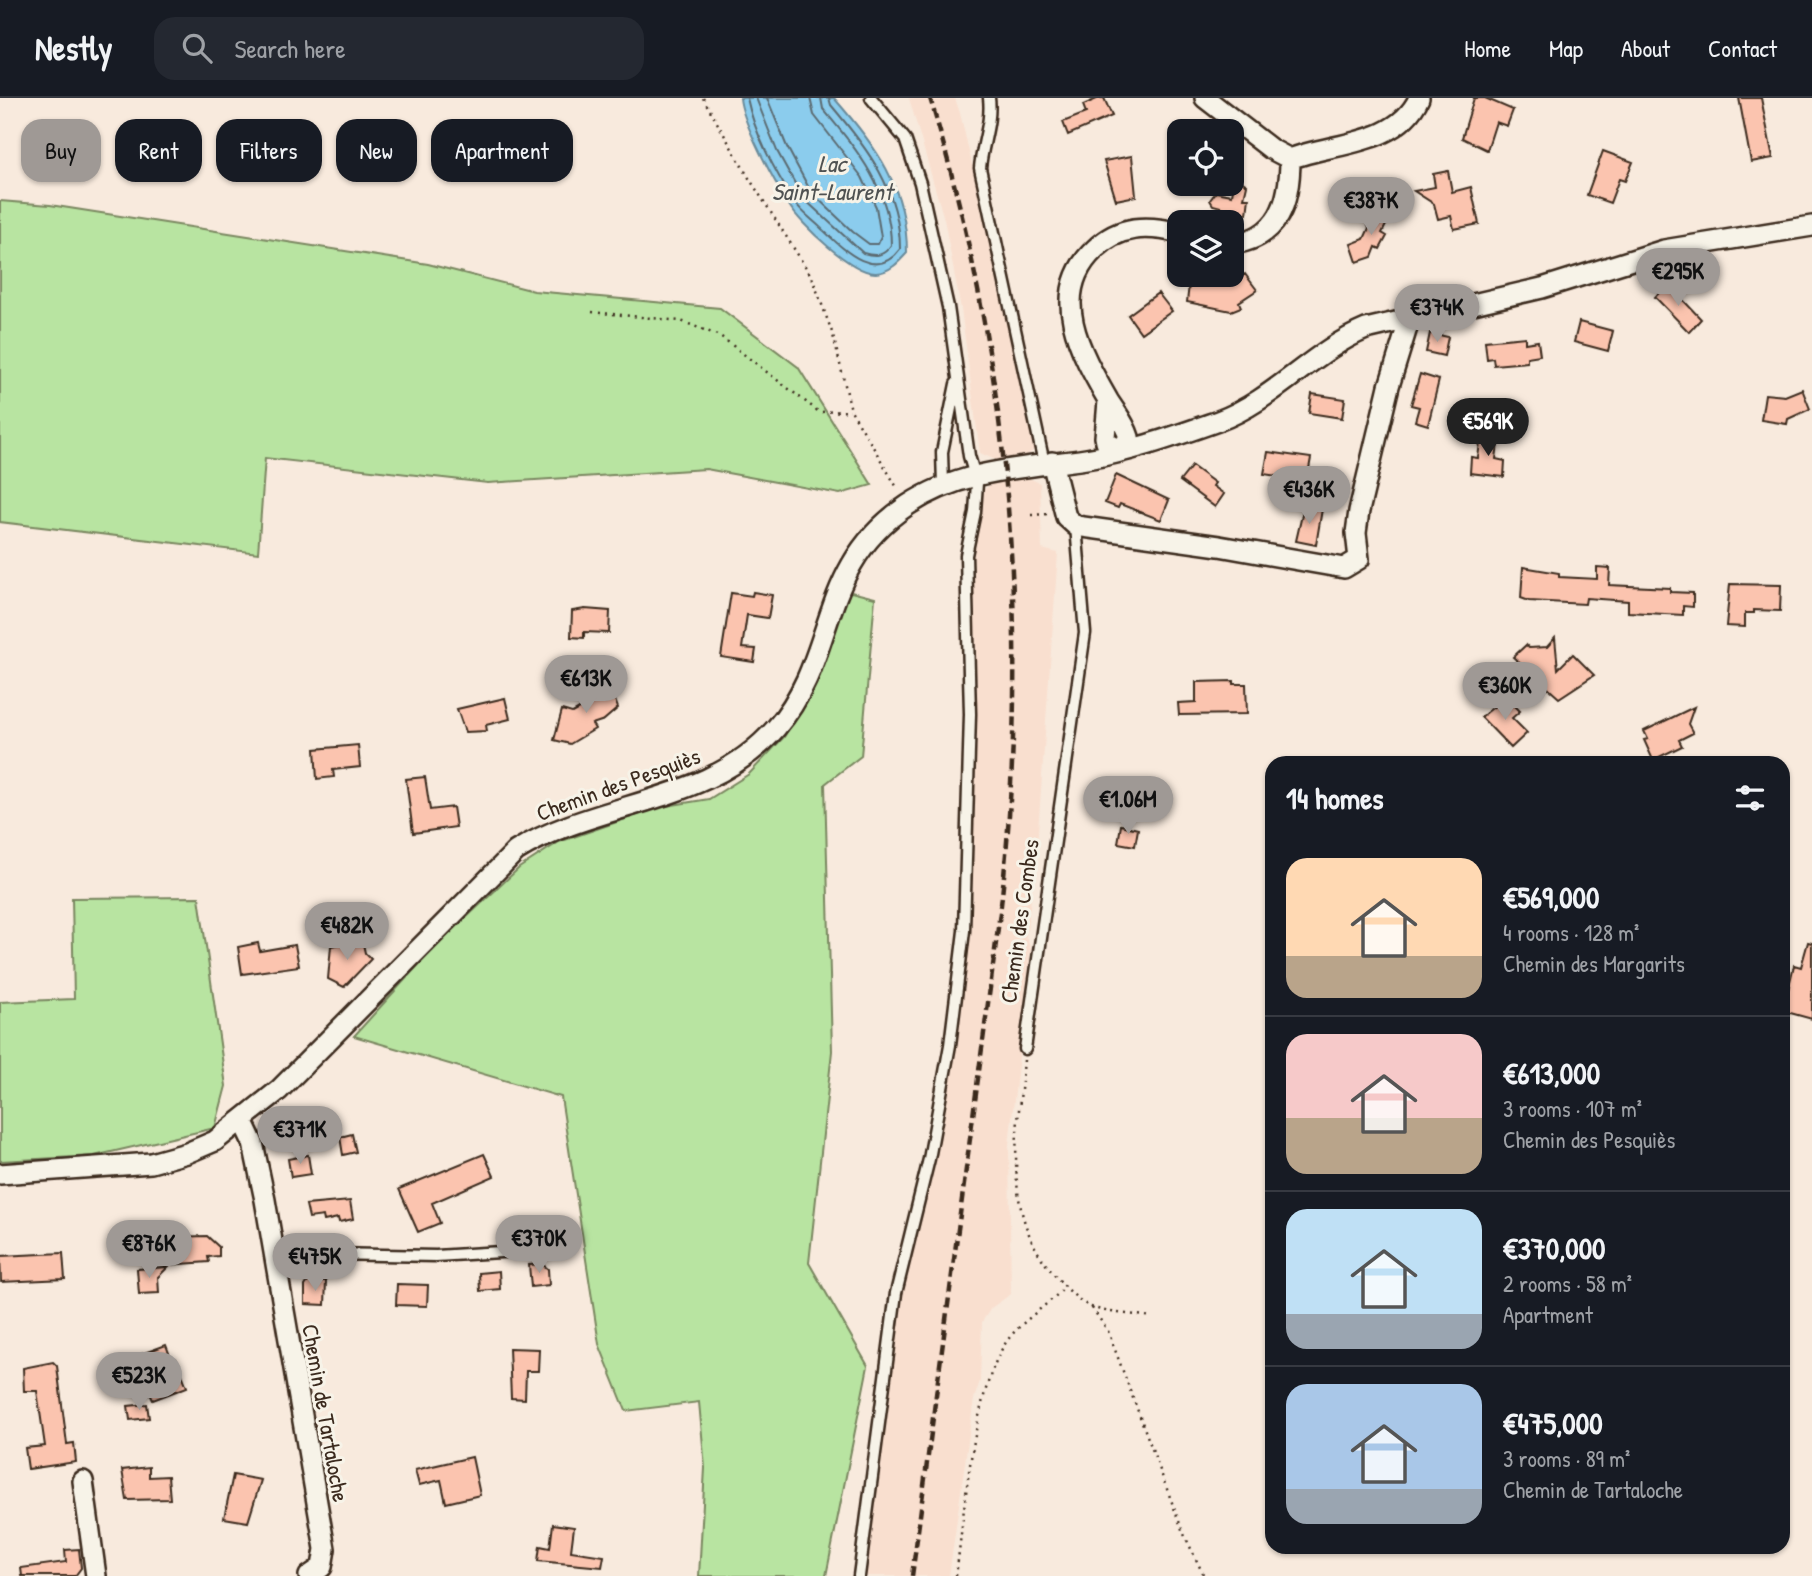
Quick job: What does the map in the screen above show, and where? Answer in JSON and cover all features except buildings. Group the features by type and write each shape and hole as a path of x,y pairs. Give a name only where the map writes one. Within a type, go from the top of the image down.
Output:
{"street":[{"path":"1205,98 1271,149 1290,159"},
{"path":"1290,159 1316,148 1382,134 1410,114 1419,98"},
{"path":"1244,241 1258,237 1280,217 1290,182 1290,159"},
{"path":"1119,444 1108,401 1072,327 1069,300 1075,277 1089,255 1118,233 1153,226 1167,230"},
{"name":"Chemin des Pesquiès","path":"0,1174 151,1163 187,1153 215,1141 243,1122 279,1090 516,851 543,834 582,819 669,795 706,781 755,748 790,710 808,674 839,586 864,543 891,517 943,485 976,474 1048,462 1220,420 1246,407 1345,338 1410,317 1542,288 1664,250 1812,226"},
{"path":"1076,526 1219,545 1325,566 1344,568 1359,559 1356,533 1359,511 1410,317"},
{"name":"Chemin des Combes","path":"1048,462 1066,517 1076,526"},
{"name":"Chemin de Tartaloche","path":"243,1122 253,1143 274,1252 325,1549 322,1567 309,1576"},
{"path":"83,1481 96,1576"}],"lane":[{"path":"859,1576 896,1293 929,1159 950,1045 964,931 970,714 966,555 975,512 976,474 969,456 948,307 920,183 905,139 871,98"},
{"path":"989,98 991,115 982,144 980,168 1048,462"},
{"path":"943,485 942,452 957,381"},
{"name":"Chemin des Combes","path":"1025,1049 1085,633 1076,526"},
{"path":"274,1252 436,1256 517,1251"}],"path":[{"path":"704,98 749,178 812,277 833,335 851,411 878,460 902,494"},
{"path":"592,312 681,321 720,336 819,412 851,411"},
{"path":"1031,515 1042,514"},
{"path":"1025,1049 1016,1153 1019,1208 1029,1236 1053,1275 1092,1308 1108,1331 1182,1532 1204,1576"},
{"path":"956,1576 979,1419 997,1358 1014,1332 1065,1287"},
{"path":"1092,1308 1152,1317"}],"shaded area":[{"path":"909,98 955,98 960,113 1033,425 1035,449 1022,459 998,461 980,453 961,309 944,219"},
{"path":"1024,476 1040,483 1042,549 1058,553 1036,860 1026,937 1031,949 1009,1145 1011,1294 991,1308 982,1322 980,1381 974,1399 949,1576 863,1576 907,1265 949,1089 968,954 972,905 977,704 973,556 983,490 1000,478"}],"green space":[{"path":"0,201 50,205 428,264 534,291 720,308 798,367 872,485 840,494 706,469 488,483 265,458 258,553 0,522"},
{"path":"847,591 875,598 861,756 825,784 832,1051 809,1263 868,1366 826,1576 699,1576 705,1468 699,1402 626,1411 599,1344 561,1097 354,1036 432,950 519,868 559,842 660,807 709,799 749,774 784,737 818,680"},
{"path":"199,897 226,1086 215,1128 94,1156 0,1161 0,1002 74,999 72,898"}],"water":[{"name":"Lac Saint-Laurent","path":"740,98 834,98 876,151 895,188 906,229 907,253 901,260 886,271 866,271 841,257 804,224 789,205 768,168 747,122"}],"railway":[{"path":"912,1576 1001,905 1010,802 1014,700 1013,598 1007,498 996,398 958,198 930,98"}]}
